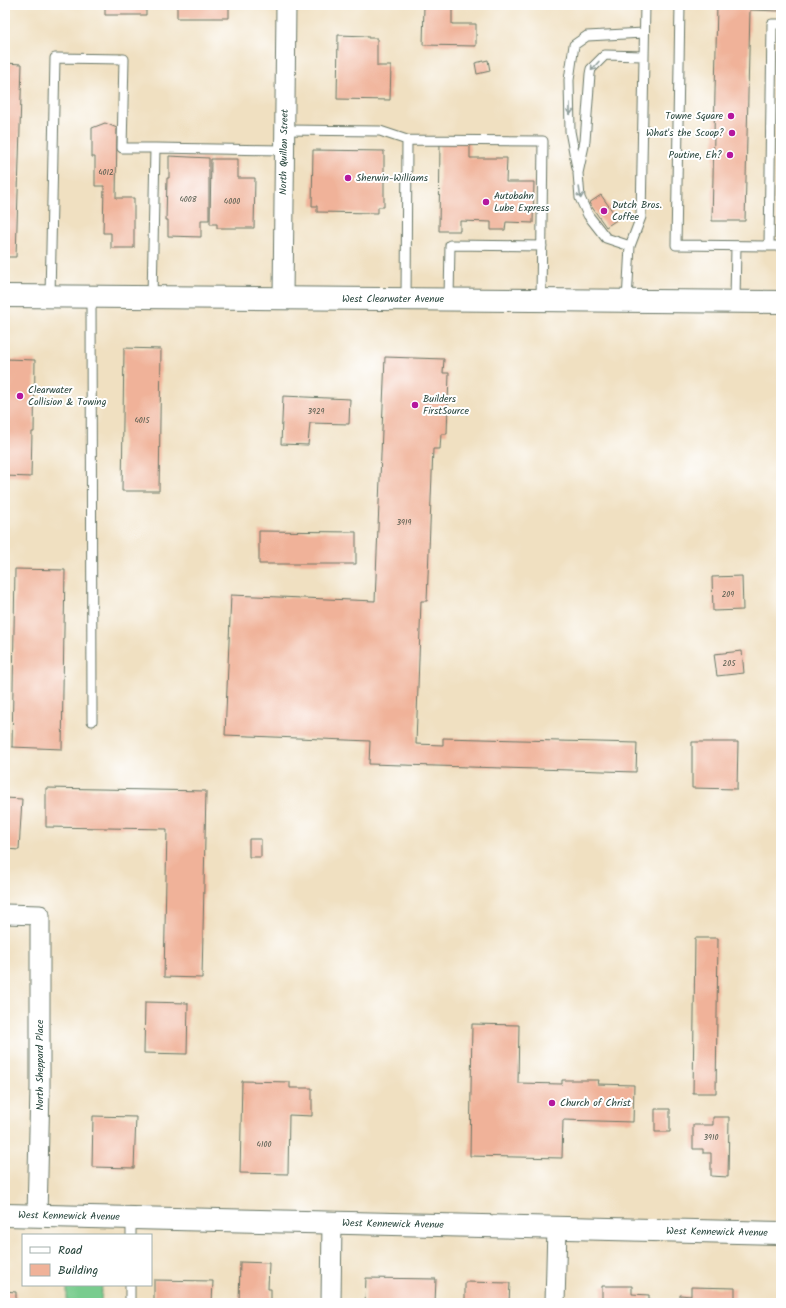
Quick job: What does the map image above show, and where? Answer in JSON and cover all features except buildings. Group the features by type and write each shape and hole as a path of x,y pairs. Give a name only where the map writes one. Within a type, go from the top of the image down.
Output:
{"main road":[{"name":"West Clearwater Avenue","path":"5,296 781,302"},
{"name":"West Kennewick Avenue","path":"5,1215 37,1216 131,1226 332,1222 781,1233"}],"street":[{"name":"North Quillan Street","path":"283,298 286,5"},
{"name":"North Sheppard Place","path":"5,914 40,915 40,1088 37,1216"},
{"path":"331,1303 332,1222"},
{"path":"555,1303 557,1228"}],"lane":[{"path":"627,301 630,246 641,217 645,5"},
{"path":"680,5 676,244 781,246"},
{"path":"769,246 772,24 781,24"},
{"path":"630,246 606,238 588,215 580,198 578,172 570,131 569,80 574,45 587,36 644,33"},
{"path":"578,172 585,141 591,69 605,55 643,56"},
{"path":"50,296 55,58 124,59 122,148 284,150"},
{"path":"285,130 380,131 407,140 543,141 542,300"},
{"path":"406,299 407,140"},
{"path":"152,297 156,148"},
{"path":"449,299 450,244 542,246"},
{"path":"735,301 736,246"},
{"path":"91,297 92,721"},
{"path":"130,1286 130,1303"}],"green space":[{"path":"67,1286 102,1286 101,1303 67,1303"}],"place":[{"name":"Towne Square","path":"731,116"},
{"name":"What's the Scoop?","path":"732,133"},
{"name":"Poutine, Eh?","path":"730,155"},
{"name":"Sherwin-Williams","path":"348,178"},
{"name":"Autobahn Lube Express","path":"486,202"},
{"name":"Dutch Bros. Coffee","path":"604,211"},
{"name":"Clearwater Collision & Towing","path":"20,396"},
{"name":"Builders FirstSource","path":"415,405"},
{"name":"Church of Christ","path":"552,1103"}]}
